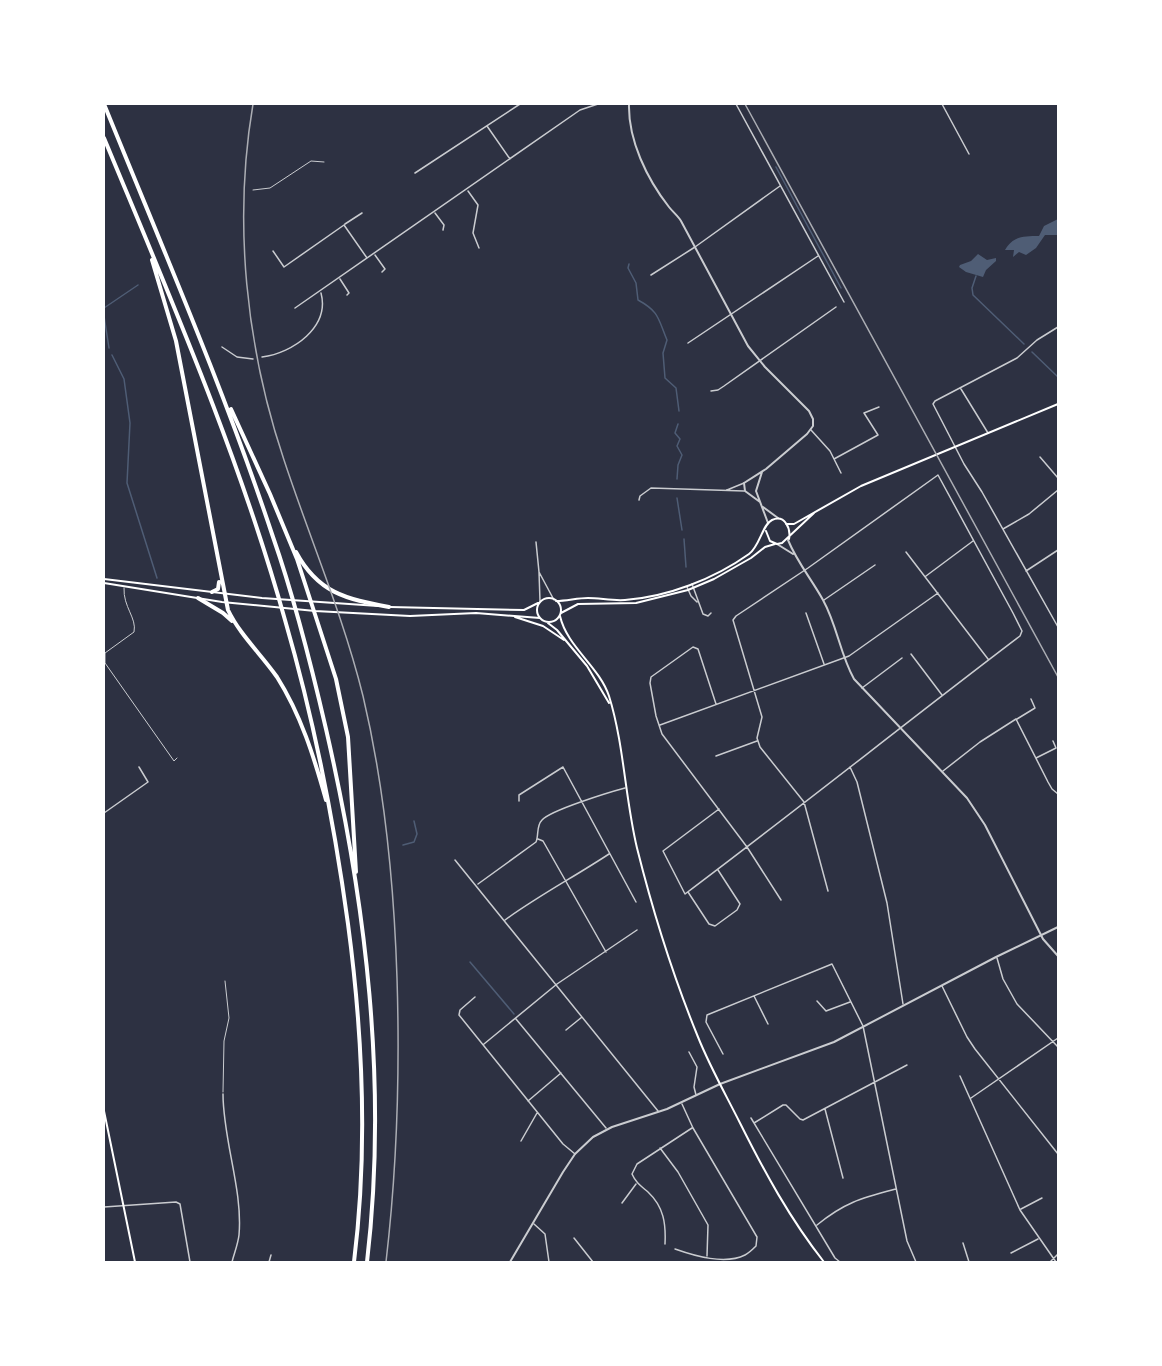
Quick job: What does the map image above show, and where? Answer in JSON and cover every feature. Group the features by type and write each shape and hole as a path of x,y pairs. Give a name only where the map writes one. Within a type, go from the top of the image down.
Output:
{"highway":[{"path":"104,104 217,378 287,535 313,603 346,720 356,884"},
{"path":"104,138 204,383 259,536 301,679 333,828 356,986 362,1089 354,1263"},
{"path":"145,237 176,341 226,602 232,618 275,675 298,717 316,764 333,828"},
{"path":"217,378 291,591 312,671 344,813 356,884 368,984 374,1088 372,1201 367,1263"},
{"path":"287,535 305,566 326,588 349,599 389,607"},
{"path":"212,592 218,589 220,573"},
{"path":"198,598 223,613 242,632"}],"main road":[{"path":"786,524 794,524 843,494 861,486 1059,404"},
{"path":"548,622 555,622 560,615 578,604 636,603 694,588 751,558 765,547 788,539 814,513"},
{"path":"104,579 313,603 524,610 547,598 555,600 632,599 692,584 748,554 758,543 768,523 779,519 789,528 788,539"},
{"path":"766,527 768,538 776,544"},
{"path":"104,583 226,602 315,611 400,616 476,613 510,615 540,618 554,626 587,666 610,705 616,723 625,788 645,879 673,972 698,1038 769,1180 824,1263"},
{"path":"555,600 560,607 566,634 591,663 609,696 610,705"},
{"path":"539,602 537,614 540,618"},
{"path":"510,615 543,626 567,643"},
{"path":"104,1111 135,1263"}],"street":[{"path":"415,173 520,104"},
{"path":"295,308 435,213 580,110 598,104"},
{"path":"629,104 632,129 646,170 669,207 678,216 748,346 809,411 814,423 811,430 762,472 726,490"},
{"path":"736,104 844,302"},
{"path":"942,104 969,154"},
{"path":"487,126 511,160"},
{"path":"651,275 781,186"},
{"path":"468,190 478,205 473,233 479,248"},
{"path":"273,251 284,267 362,213"},
{"path":"435,213 444,225 443,230"},
{"path":"344,225 368,258"},
{"path":"374,254 385,270 382,272"},
{"path":"688,343 819,255"},
{"path":"339,278 350,293 347,295"},
{"path":"262,357 285,351 302,341 322,311 320,292"},
{"path":"711,391 718,390 836,307"},
{"path":"1058,627 959,456 933,404 1017,358 1036,340 1059,327"},
{"path":"222,347 237,357 253,359"},
{"path":"960,389 988,433"},
{"path":"834,459 878,435 864,413 879,407"},
{"path":"811,430 821,439 841,473"},
{"path":"1040,457 1059,478"},
{"path":"762,472 756,491 768,523"},
{"path":"686,893 718,869 747,846 804,802 850,766 942,696 1022,633 938,476 733,620 762,717 758,741 760,747 804,802 828,891"},
{"path":"751,479 757,485"},
{"path":"744,483 745,491"},
{"path":"639,500 640,496 651,488 745,491 760,502"},
{"path":"1002,529 1029,514 1059,490"},
{"path":"749,493 756,491"},
{"path":"763,507 779,519"},
{"path":"788,539 795,556 824,601 854,679 967,798 985,825 1041,934 1059,956"},
{"path":"925,577 973,540"},
{"path":"536,542 539,602"},
{"path":"776,544 795,556"},
{"path":"1026,571 1059,550"},
{"path":"906,552 988,660"},
{"path":"824,601 875,565"},
{"path":"539,572 555,600"},
{"path":"692,584 703,614 711,614"},
{"path":"686,585 698,603"},
{"path":"659,725 849,656 938,593"},
{"path":"806,613 824,665"},
{"path":"716,704 696,648 693,647 651,677 650,682 662,734 747,846 780,900"},
{"path":"911,654 942,696"},
{"path":"862,688 902,658"},
{"path":"943,771 980,741 1035,708 1031,699"},
{"path":"1016,719 1052,789 1059,794"},
{"path":"716,756 758,741"},
{"path":"1035,759 1056,748 1053,741"},
{"path":"850,766 857,782 887,903 900,993 904,1005"},
{"path":"104,813 148,782 138,767"},
{"path":"519,801 519,795 563,767 636,902"},
{"path":"538,839 538,826 545,817 582,801 625,788"},
{"path":"718,869 740,904 737,910 715,926 711,926 686,893 663,851 719,809"},
{"path":"538,839 543,840 606,952"},
{"path":"477,885 538,839"},
{"path":"505,920 531,901 610,854"},
{"path":"455,860 658,1112"},
{"path":"510,1263 575,1154 593,1137 606,1129 658,1112 720,1084 817,1049 1041,934 1059,927"},
{"path":"483,1045 557,984 637,930"},
{"path":"996,957 1003,979 1017,1004 1059,1047"},
{"path":"723,1054 706,1022 707,1015 832,964 863,1026 907,1241 916,1263"},
{"path":"942,985 967,1037 1059,1154"},
{"path":"753,995 768,1024"},
{"path":"475,997 460,1010 459,1015 563,1144 575,1154"},
{"path":"817,1001 826,1011 851,1001"},
{"path":"566,1030 583,1017"},
{"path":"515,1018 606,1129"},
{"path":"970,1099 1059,1038"},
{"path":"689,1052 697,1067 694,1087 696,1096"},
{"path":"754,1123 783,1105 803,1120 907,1065"},
{"path":"528,1101 561,1073"},
{"path":"960,1076 1020,1210 1056,1263"},
{"path":"223,1094 223,1112 238,1208 239,1236 232,1263"},
{"path":"675,1249 693,1255 730,1259 746,1255 756,1246 757,1237 693,1128 681,1103"},
{"path":"825,1109 843,1178"},
{"path":"521,1142 537,1112"},
{"path":"752,1118 840,1263"},
{"path":"665,1244 666,1222 663,1215 650,1194 636,1183 632,1174 637,1164 693,1128"},
{"path":"659,1148 678,1172 708,1225 706,1257"},
{"path":"622,1203 636,1183"},
{"path":"816,1225 837,1209 859,1199 897,1189"},
{"path":"1020,1210 1042,1198"},
{"path":"104,1208 176,1202 180,1204 190,1263"},
{"path":"533,1223 545,1234 549,1263"},
{"path":"574,1238 588,1253 593,1263"},
{"path":"1011,1253 1038,1239"},
{"path":"963,1243 969,1263"},
{"path":"1050,1263 1059,1254"},
{"path":"269,1263 272,1255"}],"lane":[{"path":"253,190 270,188 311,161 324,162"},
{"path":"125,580 124,600 135,629 105,653 105,663 174,761 177,758"},
{"path":"223,1094 224,1041 229,1018 225,981"}],"water":[{"path":"1058,219 1058,235 1045,235 1036,248 1026,255 1019,252 1013,257 1014,250 1005,250 1015,239 1039,236 1044,226"},
{"path":"978,254 987,260 996,258 983,277 966,272 959,267 971,261"}],"waterway":[{"path":"776,167 841,288"},
{"path":"629,264 628,268 636,283 638,300 654,312 667,340 663,353 665,378 676,388 679,411"},
{"path":"976,276 972,288 973,295 1024,344"},
{"path":"104,308 138,285"},
{"path":"104,316 109,348"},
{"path":"1032,352 1058,377"},
{"path":"112,355 124,379 130,423 127,483 157,578"},
{"path":"677,479 678,465 682,455 677,446 680,439 675,433 678,424"},
{"path":"677,498 682,530"},
{"path":"684,539 686,567"},
{"path":"403,845 414,842 417,834 414,821"},
{"path":"470,962 514,1014"}],"railway":[{"path":"253,104 247,149 244,239 252,329 260,373 284,460 355,666 371,731 383,801 396,943 398,1049 395,1156 386,1262"},
{"path":"745,104 1058,677"}]}
